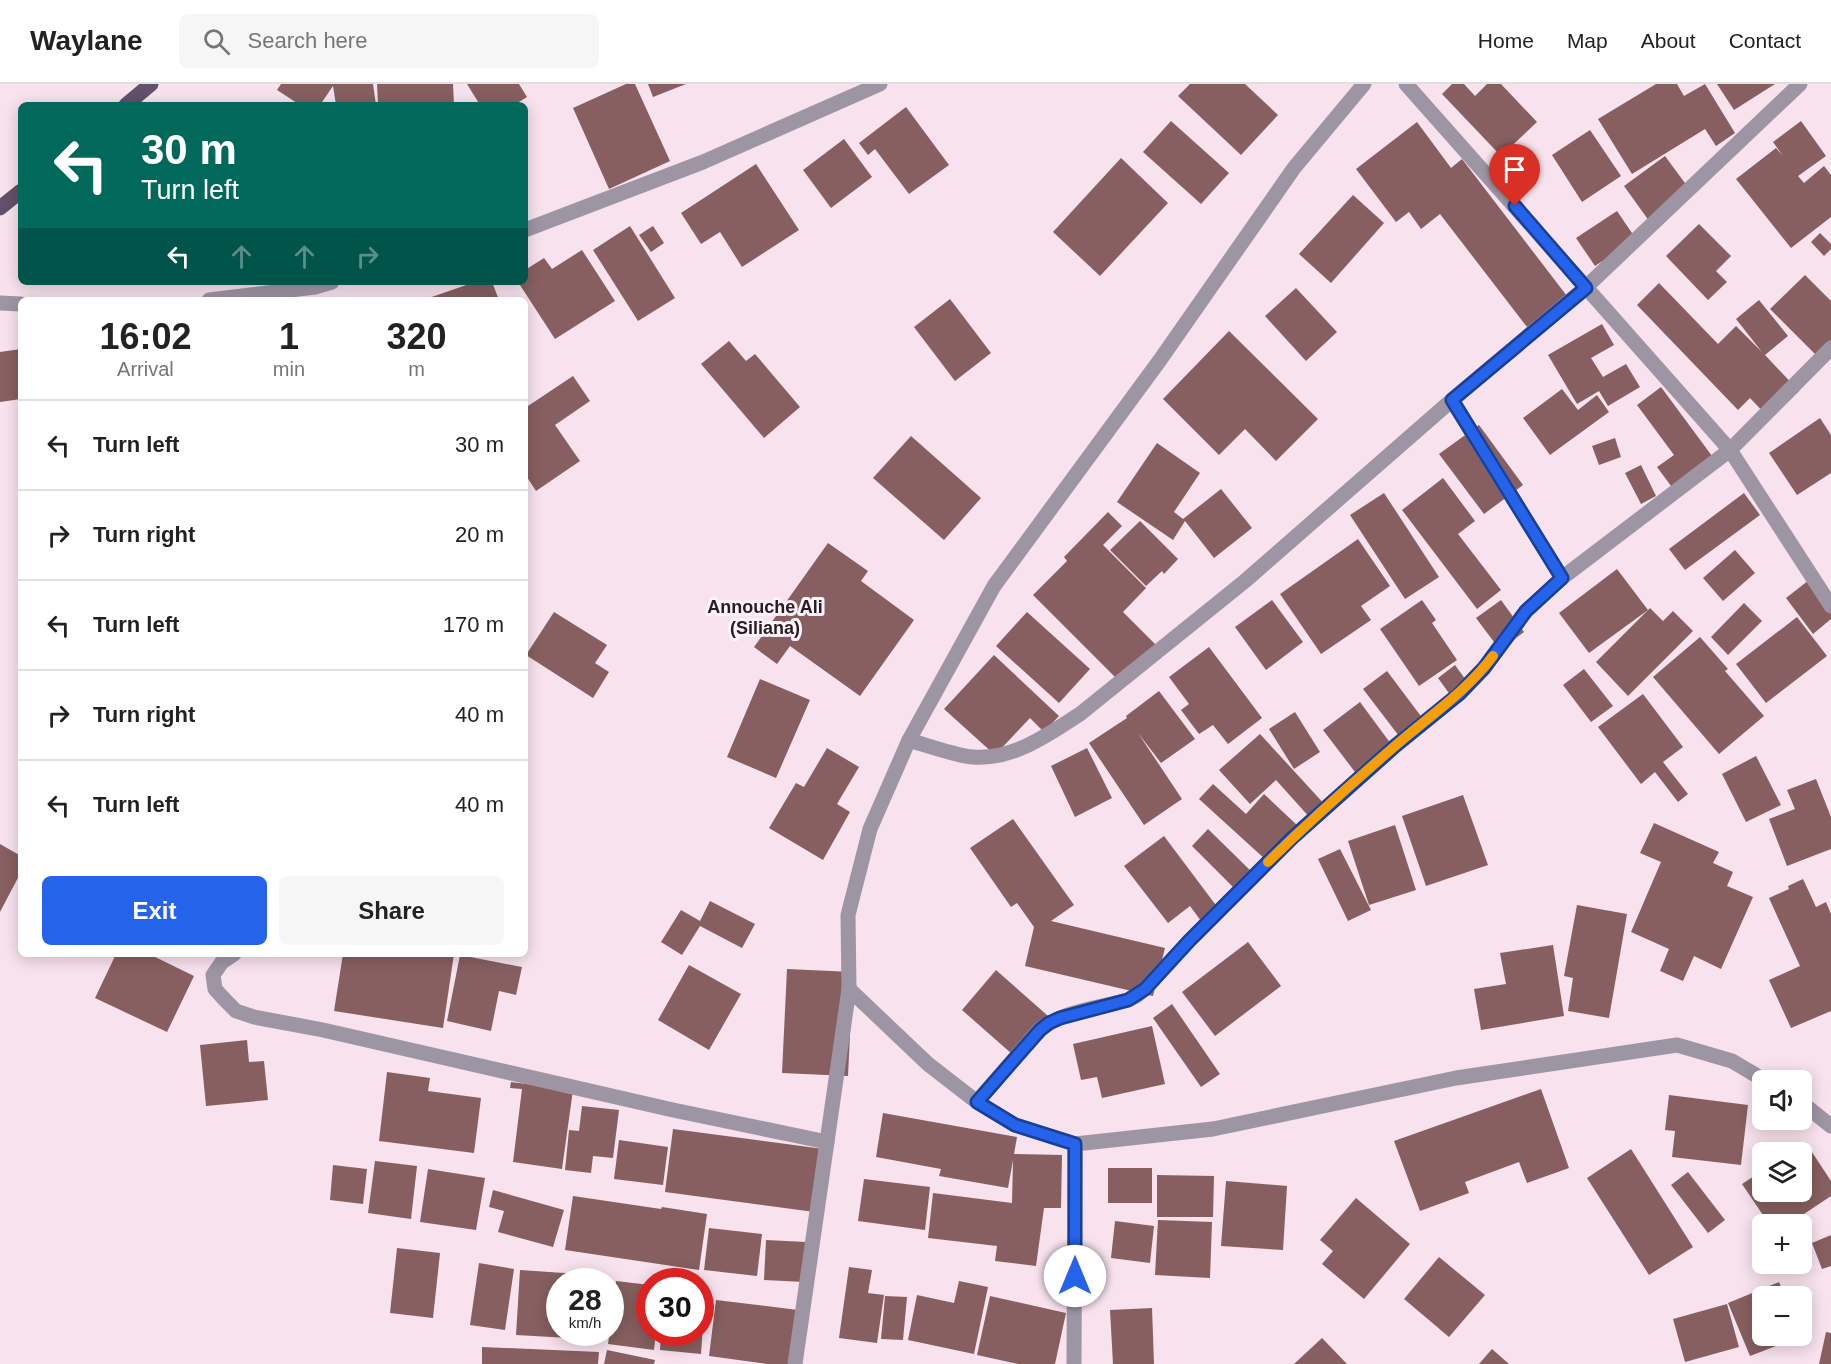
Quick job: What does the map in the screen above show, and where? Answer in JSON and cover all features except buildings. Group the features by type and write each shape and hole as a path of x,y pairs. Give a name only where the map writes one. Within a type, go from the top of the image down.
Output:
{"main road":[{"path":"130,102 151,84"},
{"path":"0,208 18,193"}],"street":[{"path":"528,229 703,162 880,84"},
{"path":"795,1364 849,989 848,915 870,829 909,740 994,586 1160,360 1294,168 1364,84"},
{"path":"1406,84 1730,450 1831,606"},
{"path":"909,740 972,757 996,756 1013,752 1051,733 1080,714 1245,581 1452,400 1586,288 1800,84"},
{"path":"232,297 319,285"},
{"path":"0,303 18,304"},
{"path":"977,1102 1040,1030 1049,1023 1128,1000 1145,989 1189,941 1292,838 1395,746 1459,694 1484,668 1526,611 1562,578 1730,450 1831,348"},
{"path":"1452,400 1562,578"},
{"path":"230,957 213,975 215,989 236,1011 254,1017 323,1030 673,1110 827,1142"},
{"path":"849,989 928,1064 977,1102 1015,1125 1075,1144 1213,1129 1456,1078 1677,1044 1732,1061 1752,1073"},
{"path":"1812,1111 1831,1126"},
{"path":"1074,1364 1075,1144"}],"slow traffic":[{"path":"1268,862 1395,746 1459,694 1493,656"}],"district":[{"name":"Annouche Ali (Siliana)","path":"765,617"}],"route":[{"path":"1075,1276 1075,1144 1015,1125 977,1102 1040,1030 1049,1023 1128,1000 1145,989 1223,906 1292,838 1395,746 1459,694 1484,668 1526,611 1562,578 1452,400 1586,288 1515,206"}]}
